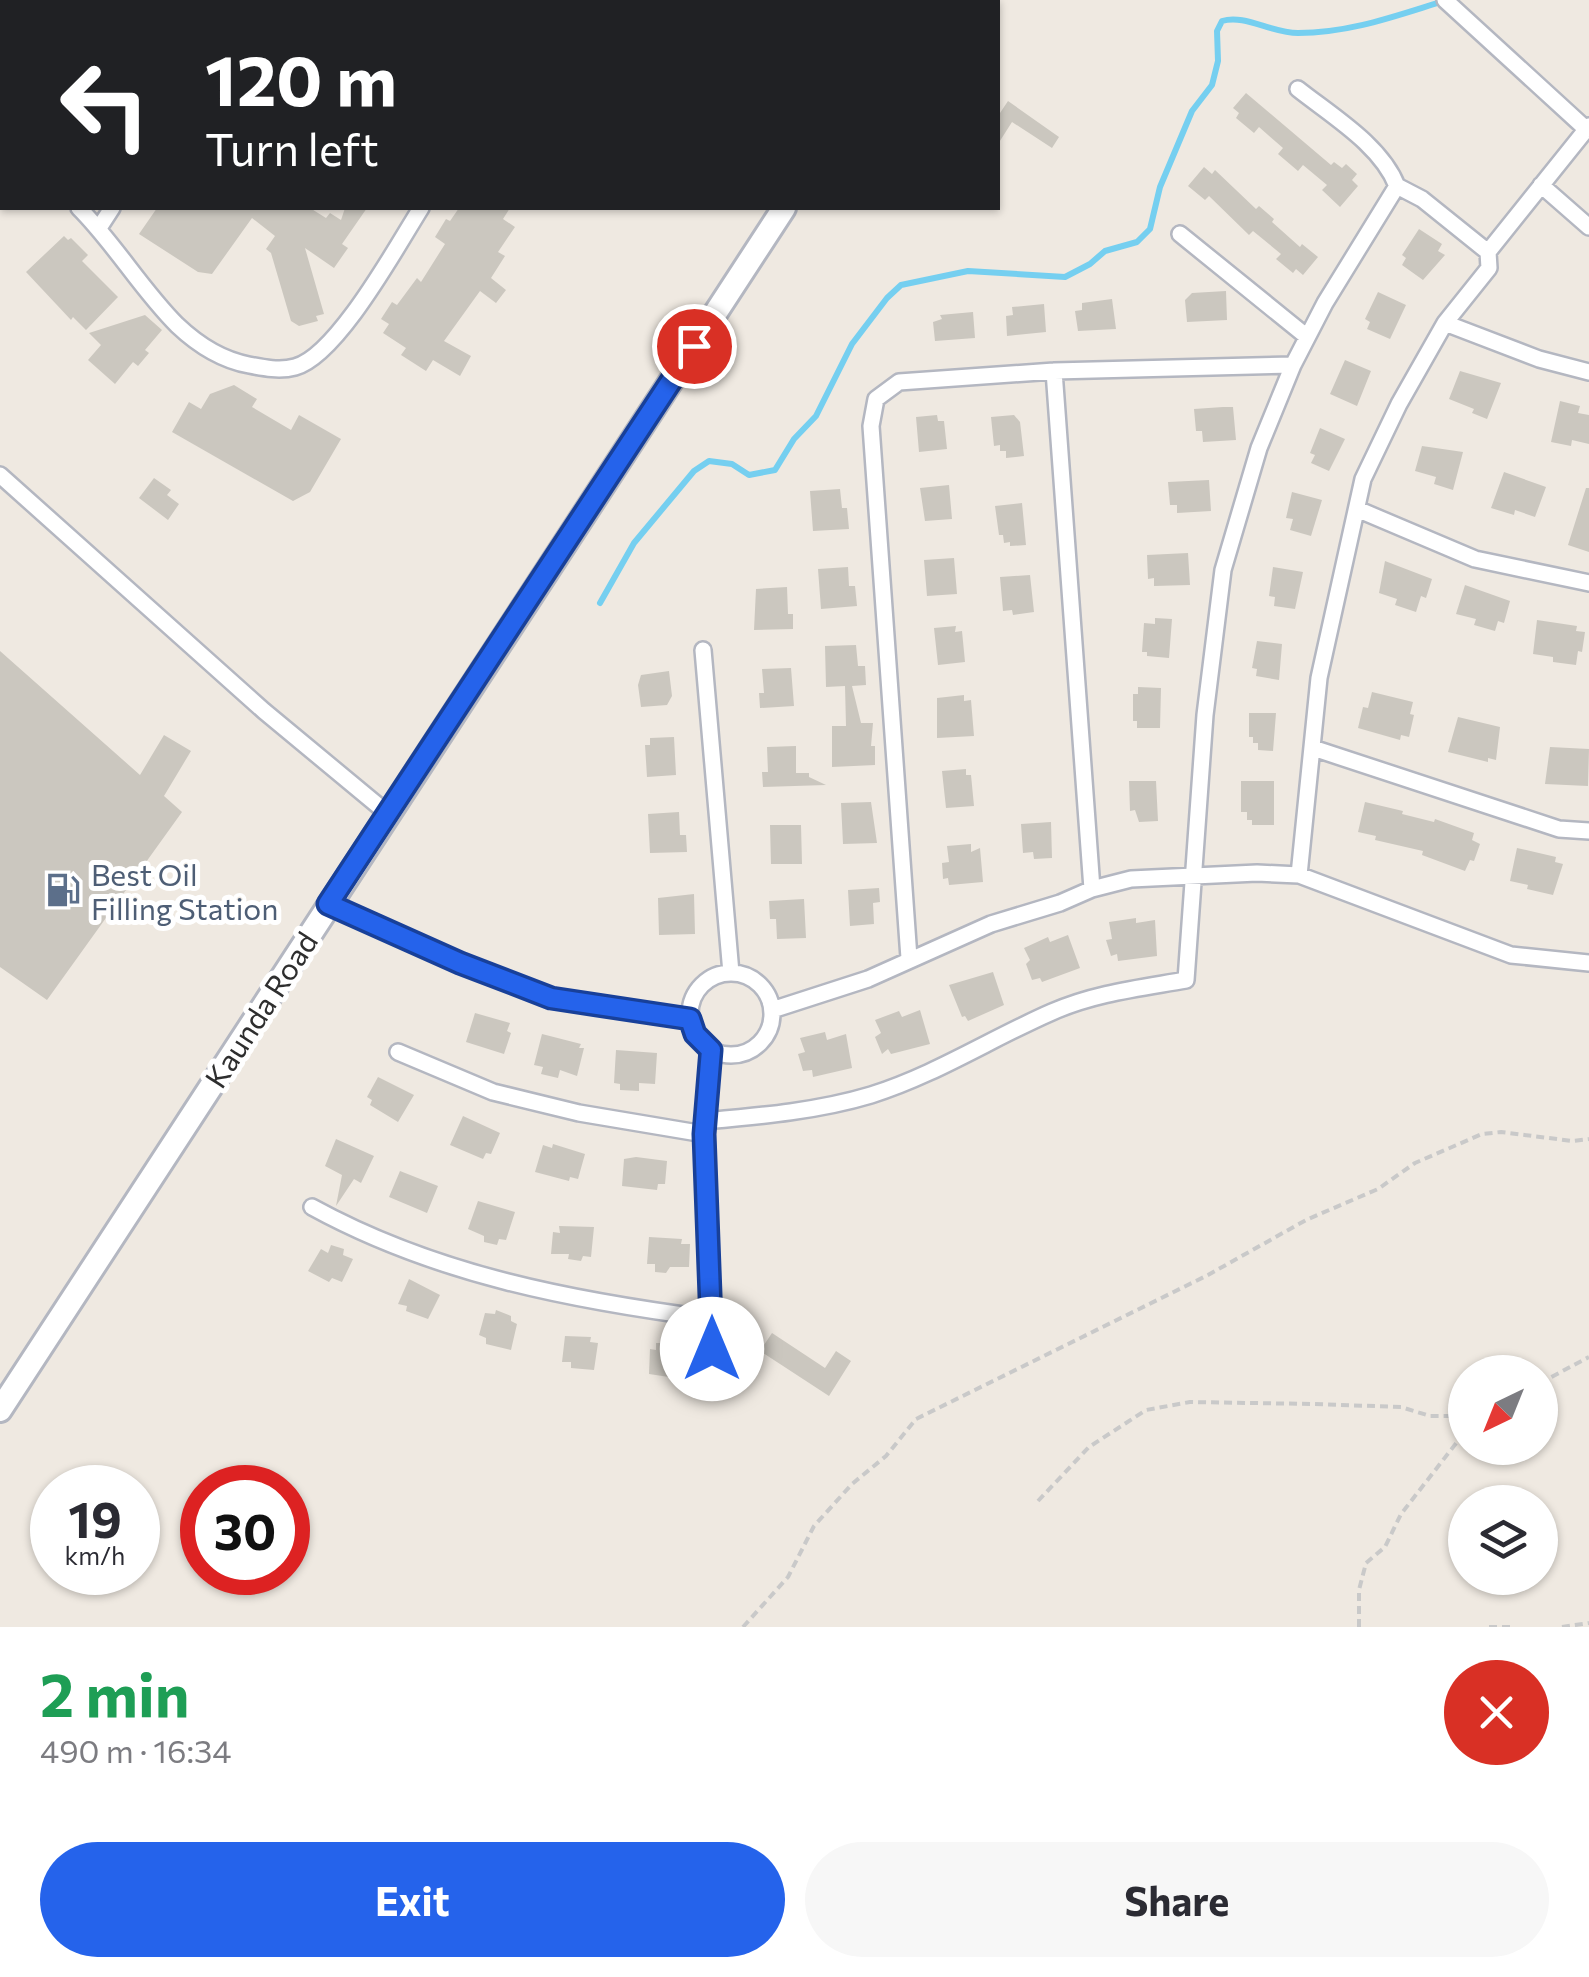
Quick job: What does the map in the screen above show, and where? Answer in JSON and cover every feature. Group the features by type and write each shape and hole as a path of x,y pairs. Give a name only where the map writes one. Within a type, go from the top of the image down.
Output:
{"main road":[{"name":"Kaunda Road","path":"0,1410 783,210"}],"street":[{"path":"1299,875 1319,678 1362,479 1444,323 1489,268 1488,252 1588,127 1446,0"},
{"path":"1298,89 1372,150 1390,170 1397,186 1422,198 1488,252"},
{"path":"1541,185 1589,226"},
{"path":"398,1052 493,1092 579,1113 704,1127 870,1095 920,1077 1052,1012 1098,996 1186,980 1206,715 1223,570 1259,448 1306,336 1397,186"},
{"path":"81,210 175,323 199,344 240,363 279,370 298,367 318,354 355,312 420,210"},
{"path":"99,228 111,210"},
{"path":"1180,234 1306,336"},
{"path":"1444,323 1540,360 1589,372"},
{"path":"910,958 871,426 876,399 899,382 1054,372 1293,366"},
{"path":"1054,372 1092,889"},
{"path":"0,475 264,711 387,813"},
{"path":"1357,509 1475,559 1589,583"},
{"path":"703,650 731,973"},
{"path":"1313,748 1559,828 1589,832"},
{"path":"772,1010 868,980 991,924 1131,879 1299,875 1511,955 1589,963"},
{"path":"328,904 460,963 551,998 690,1019"},
{"path":"731,973 756,982 767,994 772,1010 771,1026 764,1040 752,1051 736,1056 711,1050 695,1034 690,1019 691,1003 698,989 710,978 731,973"},
{"path":"711,1050 704,1127 713,1319 711,1380"},
{"path":"312,1207 356,1232 446,1265 579,1299 713,1319"}],"path":[{"path":"743,1627 788,1577 814,1526 852,1484 886,1456 916,1419 1208,1276 1306,1220 1378,1189 1415,1163 1482,1134 1589,1139"},
{"path":"1558,1373 1589,1357"},
{"path":"1038,1500 1090,1447 1146,1410 1190,1402 1313,1404 1401,1406 1430,1416 1448,1416"},
{"path":"1358,1627 1359,1590 1366,1563 1385,1547 1401,1514 1448,1454"},
{"path":"1562,1627 1589,1623"},
{"path":"1489,1627 1513,1627"}],"building":[{"path":"1246,93 1331,165 1334,162 1342,168 1346,164 1357,174 1352,180 1358,186 1340,207 1322,190 1327,185 1303,165 1298,171 1278,154 1283,148 1259,127 1254,133 1236,118 1239,113 1233,108"},
{"path":"1008,101 1059,137 1052,148 1012,122 1000,141 1000,113"},
{"path":"1204,167 1212,174 1215,170 1256,209 1259,206 1274,219 1272,222 1300,247 1302,244 1318,257 1303,275 1296,269 1293,273 1276,259 1281,254 1253,231 1249,235 1209,196 1205,200 1188,186"},
{"path":"156,210 313,210 326,218 330,213 341,220 344,210 366,210 342,244 348,248 334,268 305,248 324,314 316,316 318,321 299,326 291,321 271,253 266,249 275,236 252,218 212,274 198,272 139,234"},
{"path":"458,210 509,210 503,219 515,227 498,252 505,256 491,278 506,290 496,303 480,291 444,341 471,356 460,376 433,360 426,371 401,355 406,348 383,333 389,324 381,319 417,278 421,282 445,244 435,237 446,219 450,221"},
{"path":"1419,229 1442,244 1438,251 1445,255 1423,280 1402,265 1406,258 1402,255"},
{"path":"64,236 88,255 82,261 118,297 86,330 73,317 71,320 26,272"},
{"path":"1226,291 1227,320 1187,322 1185,300 1192,293"},
{"path":"1378,292 1406,305 1390,339 1367,329 1370,322 1365,319"},
{"path":"1112,299 1116,329 1078,331 1075,311 1082,310 1082,303"},
{"path":"1044,304 1046,332 1007,336 1006,316 1013,315 1012,307"},
{"path":"973,312 975,338 935,341 933,322 942,319 940,315"},
{"path":"145,315 162,330 145,350 149,353 138,366 133,362 115,384 88,360 101,345 89,333"},
{"path":"1345,360 1371,371 1357,406 1330,394"},
{"path":"1460,371 1501,383 1487,419 1449,399"},
{"path":"234,385 257,399 252,407 291,430 299,415 341,439 310,492 293,501 172,432 189,402 201,409 210,394"},
{"path":"1560,401 1580,406 1578,413 1589,415 1589,444 1572,440 1571,446 1551,442"},
{"path":"1233,407 1236,440 1203,442 1202,431 1196,431 1194,409"},
{"path":"937,415 938,421 944,421 947,449 919,452 916,417"},
{"path":"1014,415 1020,422 1024,456 1006,458 1000,445 994,446 991,417"},
{"path":"1320,428 1345,439 1329,471 1311,463 1315,455 1310,453"},
{"path":"1422,446 1463,452 1453,490 1434,484 1436,477 1415,471"},
{"path":"1504,472 1546,487 1535,517 1491,508"},
{"path":"154,478 171,490 167,495 179,504 168,520 139,498"},
{"path":"1209,480 1211,511 1177,513 1177,505 1170,505 1168,482"},
{"path":"949,485 952,519 925,521 920,488"},
{"path":"1589,488 1589,552 1568,545"},
{"path":"840,489 849,529 813,531 810,491"},
{"path":"1292,492 1322,500 1311,536 1290,530 1293,519 1286,518"},
{"path":"1022,503 1026,545 1010,546 999,535 995,506"},
{"path":"1188,553 1190,585 1154,586 1154,578 1148,579 1147,555"},
{"path":"954,558 957,594 927,596 924,560"},
{"path":"1385,561 1432,579 1416,612 1395,605 1397,599 1379,593"},
{"path":"848,567 849,586 855,586 857,606 821,609 818,569"},
{"path":"1273,567 1303,572 1295,609 1274,606 1275,597 1269,596"},
{"path":"1030,575 1034,612 1013,615 1012,610 1003,611 1000,577"},
{"path":"1465,585 1510,601 1504,623 1498,621 1495,631 1474,625 1476,619 1456,614"},
{"path":"787,587 793,629 754,630 756,589"},
{"path":"1155,618 1172,619 1169,658 1142,652 1144,623 1155,624"},
{"path":"1537,620 1577,626 1576,631 1585,632 1576,665 1533,654"},
{"path":"956,626 955,632 962,631 965,662 938,665 934,628"},
{"path":"1257,641 1282,644 1279,680 1256,676 1257,669 1252,668"},
{"path":"856,645 858,666 865,666 866,685 852,686 861,723 873,723 871,746 875,746 875,765 832,767 832,726 846,726 845,686 826,687 825,646"},
{"name":"Best Oil Filling Station","path":"0,651 140,775 164,735 191,751 164,796 182,812 47,1000 0,967"},
{"path":"791,668 794,706 760,708 759,693 764,693 762,669"},
{"path":"669,671 672,696 667,705 641,707 641,675"},
{"path":"1138,687 1161,688 1160,728 1137,728 1137,721 1133,721 1133,694 1138,694"},
{"path":"1372,692 1413,702 1409,737 1401,735 1400,740 1358,728"},
{"path":"964,695 964,701 971,700 974,736 937,738 937,698"},
{"path":"1249,713 1276,713 1273,751 1258,750 1258,743 1249,737"},
{"path":"1458,717 1500,727 1496,760 1488,758 1488,762 1448,752"},
{"path":"674,737 676,775 647,777 645,745 650,745 650,738"},
{"path":"796,746 796,773 809,773 809,777 826,785 763,787 762,772 768,772 767,747"},
{"path":"1550,747 1589,749 1588,786 1545,784"},
{"path":"966,769 966,775 971,775 974,806 946,808 942,771"},
{"path":"1129,781 1156,781 1158,821 1139,822 1135,810 1130,811"},
{"path":"1241,781 1274,781 1274,825 1252,825 1247,812 1241,812"},
{"path":"871,802 877,843 843,844 841,803"},
{"path":"1365,802 1474,833 1472,840 1480,844 1474,861 1470,860 1465,871 1422,855 1423,851 1358,832"},
{"path":"679,812 680,835 686,835 687,852 650,853 648,814"},
{"path":"1051,822 1052,858 1034,859 1033,852 1023,853 1021,824"},
{"path":"770,825 801,825 802,864 771,864"},
{"path":"971,844 971,852 980,848 983,882 949,885 948,878 943,879 942,863 949,862 947,846"},
{"path":"1517,848 1556,857 1555,862 1563,864 1553,895 1510,881"},
{"path":"879,888 880,902 873,903 874,924 850,926 848,890"},
{"path":"694,894 695,934 659,935 658,898"},
{"path":"804,899 806,938 777,939 776,919 770,919 769,901"},
{"path":"1136,918 1136,923 1155,920 1157,956 1118,961 1117,954 1111,956 1106,940 1112,939 1109,922"},
{"path":"1068,935 1080,968 1042,982 1040,978 1032,980 1024,948 1048,937 1050,942"},
{"path":"993,972 1004,1005 968,1021 962,1017 949,985"},
{"path":"920,1010 930,1044 891,1054 888,1049 882,1054 875,1037 881,1033 875,1020 899,1011 902,1017"},
{"path":"475,1013 510,1023 504,1054 466,1042"},
{"path":"825,1032 827,1040 846,1034 852,1068 813,1077 812,1070 803,1071 798,1054 805,1052 800,1038"},
{"path":"542,1034 581,1044 579,1048 584,1048 577,1076 560,1070 558,1078 541,1074 543,1067 534,1065"},
{"path":"616,1050 657,1053 655,1084 639,1083 639,1091 620,1090 620,1084 614,1083"},
{"path":"378,1077 414,1095 398,1122 370,1105 372,1100 367,1097"},
{"path":"463,1116 500,1133 491,1154 486,1153 483,1159 450,1145"},
{"path":"336,1139 374,1156 361,1183 354,1179 336,1206 342,1175 325,1166"},
{"path":"553,1144 585,1154 578,1179 570,1177 569,1181 535,1172 543,1145 552,1148"},
{"path":"624,1159 667,1161 665,1184 658,1184 657,1190 622,1186"},
{"path":"400,1171 438,1186 427,1213 389,1197"},
{"path":"478,1201 515,1212 506,1240 499,1239 497,1245 484,1242 484,1236 468,1229"},
{"path":"559,1226 594,1227 591,1257 583,1256 581,1261 568,1259 569,1254 551,1254 553,1232 560,1233"},
{"path":"649,1237 682,1239 681,1244 690,1244 689,1267 655,1272 655,1264 647,1264"},
{"path":"331,1245 344,1249 343,1255 353,1259 342,1282 332,1278 329,1282 308,1271 321,1249 328,1253"},
{"path":"409,1279 440,1295 428,1319 398,1304"},
{"path":"496,1310 511,1316 517,1324 511,1350 486,1344 486,1338 479,1335 485,1313 495,1314"},
{"path":"772,1333 825,1368 836,1351 851,1361 829,1396 760,1351"},
{"path":"565,1336 591,1337 590,1342 598,1343 594,1370 571,1368 571,1362 562,1362"},
{"path":"656,1343 683,1348 680,1373 670,1371 669,1377 649,1374 650,1349 656,1350"}],"waterway":[{"path":"600,603 634,543 694,471 709,461 732,464 749,475 775,470 794,439 816,416 852,344 901,285 968,271 1065,277 1105,251 1137,242 1150,229 1160,187 1192,111 1212,85 1218,61 1217,31 1222,21 1240,20 1288,32 1317,32 1372,23 1444,1"}],"place":[{"name":"Best Oil Filling Station","path":"63,890"}],"route":[{"path":"694,346 328,904 460,963 551,998 690,1019 695,1034 711,1050 704,1134 712,1349"}]}
